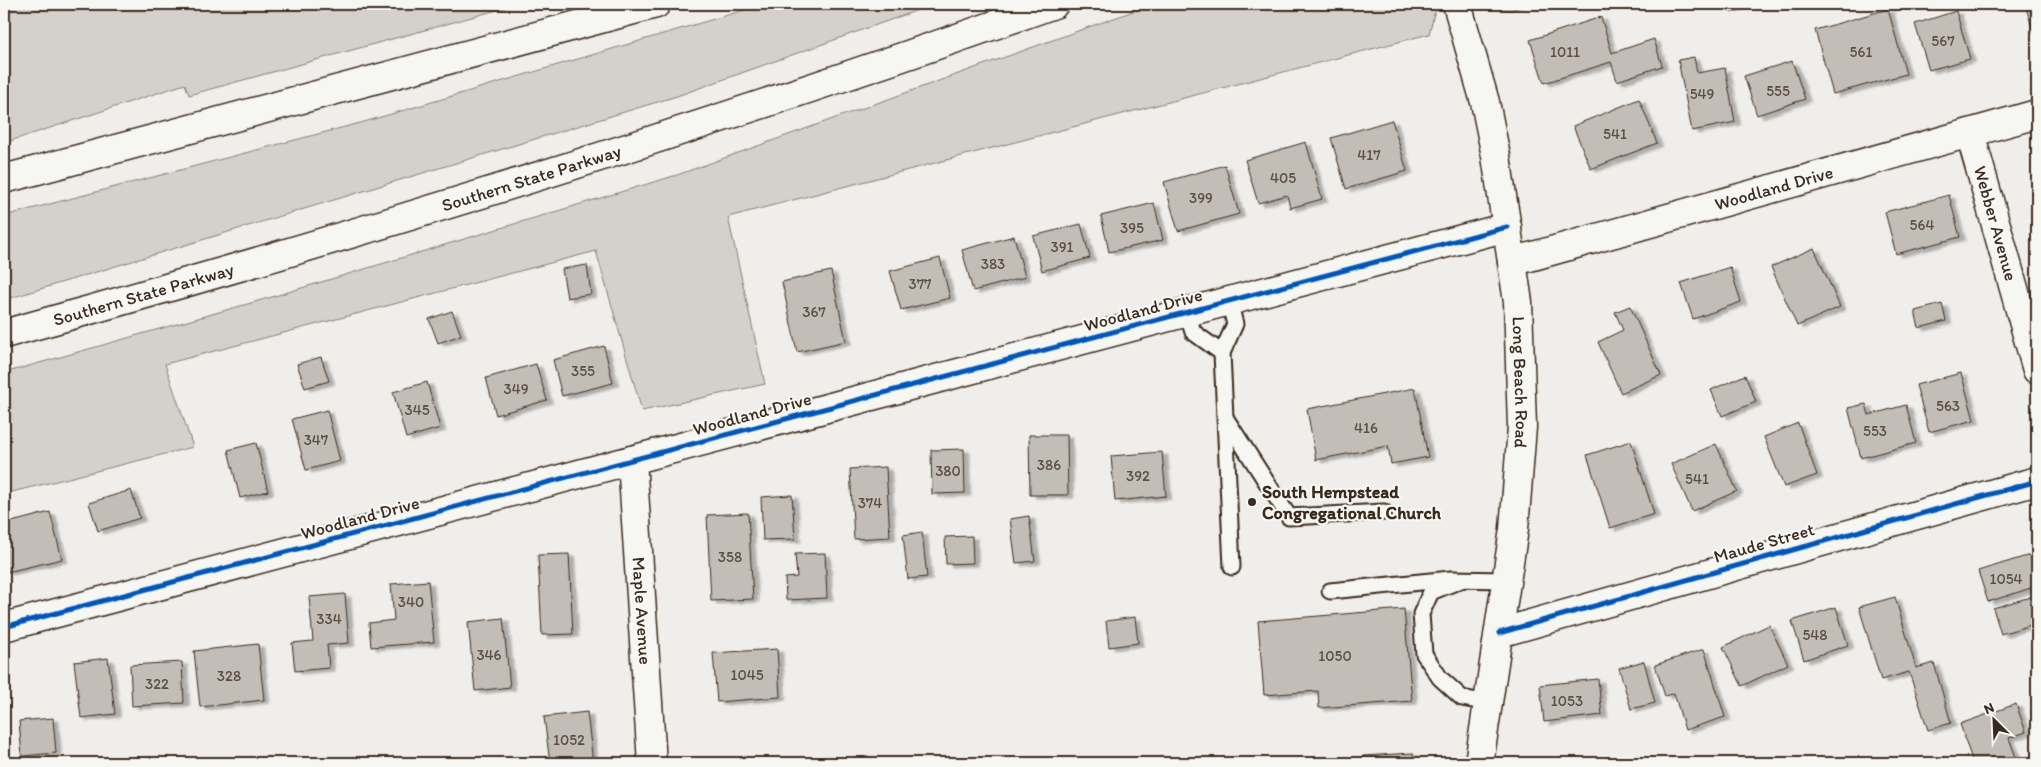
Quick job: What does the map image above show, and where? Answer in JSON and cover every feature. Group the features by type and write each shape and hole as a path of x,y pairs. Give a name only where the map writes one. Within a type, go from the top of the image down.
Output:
{"main road":[{"path":"4,179 656,4"},
{"name":"Southern State Parkway","path":"4,334 197,279 613,153 873,67 1054,4"},
{"name":"Long Beach Road","path":"1457,4 1485,102 1496,156 1518,302 1522,427 1514,529 1479,763"},
{"name":"Woodland Drive","path":"1512,262 2037,114"},
{"name":"Webber Avenue","path":"1970,133 2037,370"},
{"name":"Woodland Drive","path":"4,627 1506,228"},
{"name":"Maple Avenue","path":"632,460 652,763"},
{"name":"Maude Street","path":"1498,632 2037,481"}],"lane":[{"path":"1229,301 1235,324 1222,354 1232,567"},
{"path":"1187,312 1194,332 1222,354"},
{"path":"1225,418 1289,517 1384,512"},
{"path":"1330,591 1461,580 1506,580"},
{"path":"1461,580 1431,592 1421,614 1424,654 1440,678 1462,698 1488,703"}],"shaded area":[{"path":"4,4 519,4 189,95 185,84 4,143"},
{"path":"765,4 935,4 677,96 4,300 4,216 364,122"},
{"path":"1153,4 1442,4 1434,14 1429,34 728,217 765,384 642,411 596,251 165,364 193,447 4,494 4,373 265,299 677,175"},
{"path":"1470,4 1535,4 1509,10"},
{"path":"1721,4 1763,4 1732,13"}],"building":[{"path":"2025,4 2037,4 2036,40"},
{"path":"1888,9 1906,74 1833,94 1815,30"},
{"path":"1956,11 1970,59 1929,70 1915,24"},
{"path":"1601,17 1612,53 1654,39 1662,66 1617,81 1611,62 1544,83 1530,40"},
{"path":"1694,57 1697,73 1725,68 1735,122 1692,131 1678,60"},
{"path":"1792,61 1805,99 1757,115 1744,76"},
{"path":"1639,99 1657,143 1591,169 1573,126"},
{"path":"1392,120 1407,171 1346,189 1331,138"},
{"path":"1306,142 1322,199 1290,208 1287,195 1258,203 1245,160"},
{"path":"1225,165 1239,214 1178,231 1164,182"},
{"path":"1949,195 1960,237 1896,254 1885,212"},
{"path":"1154,203 1163,240 1109,252 1101,216"},
{"path":"1081,224 1090,258 1042,271 1033,236"},
{"path":"1014,236 1025,277 973,291 962,250"},
{"path":"1814,248 1840,307 1797,326 1771,267"},
{"path":"940,258 950,298 901,310 890,271"},
{"path":"587,265 591,294 567,298 562,269"},
{"path":"1730,267 1741,302 1693,319 1681,283"},
{"path":"831,271 846,341 797,352 782,282"},
{"path":"1942,304 1946,321 1919,328 1915,311"},
{"path":"1630,306 1661,375 1621,393 1598,342 1623,330 1615,312"},
{"path":"452,311 461,335 438,343 429,319"},
{"path":"604,346 613,383 562,396 553,360"},
{"path":"321,357 329,381 305,388 297,364"},
{"path":"536,364 547,400 496,415 486,378"},
{"path":"1961,373 1974,420 1929,432 1916,385"},
{"path":"1745,375 1756,402 1722,416 1711,390"},
{"path":"427,382 440,428 406,438 393,392"},
{"path":"1415,388 1428,457 1391,464 1388,446 1316,460 1307,409"},
{"path":"1866,404 1869,415 1906,405 1916,443 1861,458 1848,408"},
{"path":"327,410 340,461 306,470 292,419"},
{"path":"1798,423 1817,475 1784,487 1764,437"},
{"path":"1029,435 1067,435 1068,495 1030,495"},
{"path":"1631,441 1654,514 1610,528 1587,455"},
{"path":"256,443 268,491 240,498 228,450"},
{"path":"1716,444 1737,491 1692,511 1671,464"},
{"path":"964,449 965,493 932,494 931,450"},
{"path":"1162,452 1166,496 1115,501 1111,456"},
{"path":"886,467 890,537 854,539 850,469"},
{"path":"131,490 140,518 98,531 89,503"},
{"path":"792,495 795,539 763,540 761,497"},
{"path":"50,512 62,559 7,572 4,561 4,524"},
{"path":"748,513 753,599 711,601 707,515"},
{"path":"1029,516 1035,561 1016,563 1010,519"},
{"path":"922,532 927,577 908,579 903,535"},
{"path":"972,536 973,563 946,564 945,537"},
{"path":"825,553 827,598 786,600 785,578 797,577 795,554"},
{"path":"569,554 573,634 542,635 538,555"},
{"path":"2030,555 2037,577 2037,586 1988,602 1978,571"},
{"path":"428,581 434,642 371,647 369,623 394,620 391,584"},
{"path":"345,594 349,643 327,645 329,668 295,671 292,643 313,641 309,597"},
{"path":"2037,595 2037,623 2001,634 1993,608"},
{"path":"1895,597 1916,668 1934,663 1951,723 1928,730 1909,672 1881,680 1859,607"},
{"path":"1836,607 1848,645 1804,660 1792,621"},
{"path":"1404,609 1412,701 1319,708 1318,691 1264,695 1258,621"},
{"path":"1135,617 1138,643 1109,647 1106,621"},
{"path":"503,618 510,687 475,691 468,622"},
{"path":"1769,625 1788,664 1742,686 1723,647"},
{"path":"258,644 264,700 200,707 194,651"},
{"path":"777,649 780,697 717,702 713,653"},
{"path":"1704,649 1725,717 1685,730 1674,693 1665,696 1655,665"},
{"path":"108,658 115,714 81,718 74,662"},
{"path":"1644,661 1655,703 1631,709 1619,668"},
{"path":"182,662 184,703 132,706 130,665"},
{"path":"1598,679 1602,715 1544,722 1540,685"},
{"path":"2016,704 2026,732 2009,738 2018,763 1973,763 1960,724"},
{"path":"2037,709 2037,729 2031,711"},
{"path":"587,712 593,763 550,763 544,717"},
{"path":"53,718 56,753 22,756 19,721"},
{"path":"1413,753 1414,763 1363,763 1363,756"},
{"path":"1874,757 1877,763 1861,763"}],"cycle path":[{"path":"4,627 1507,227"},
{"path":"1499,633 2037,481"}],"place":[{"name":"South Hempstead Congregational Church","path":"1252,502"}]}
